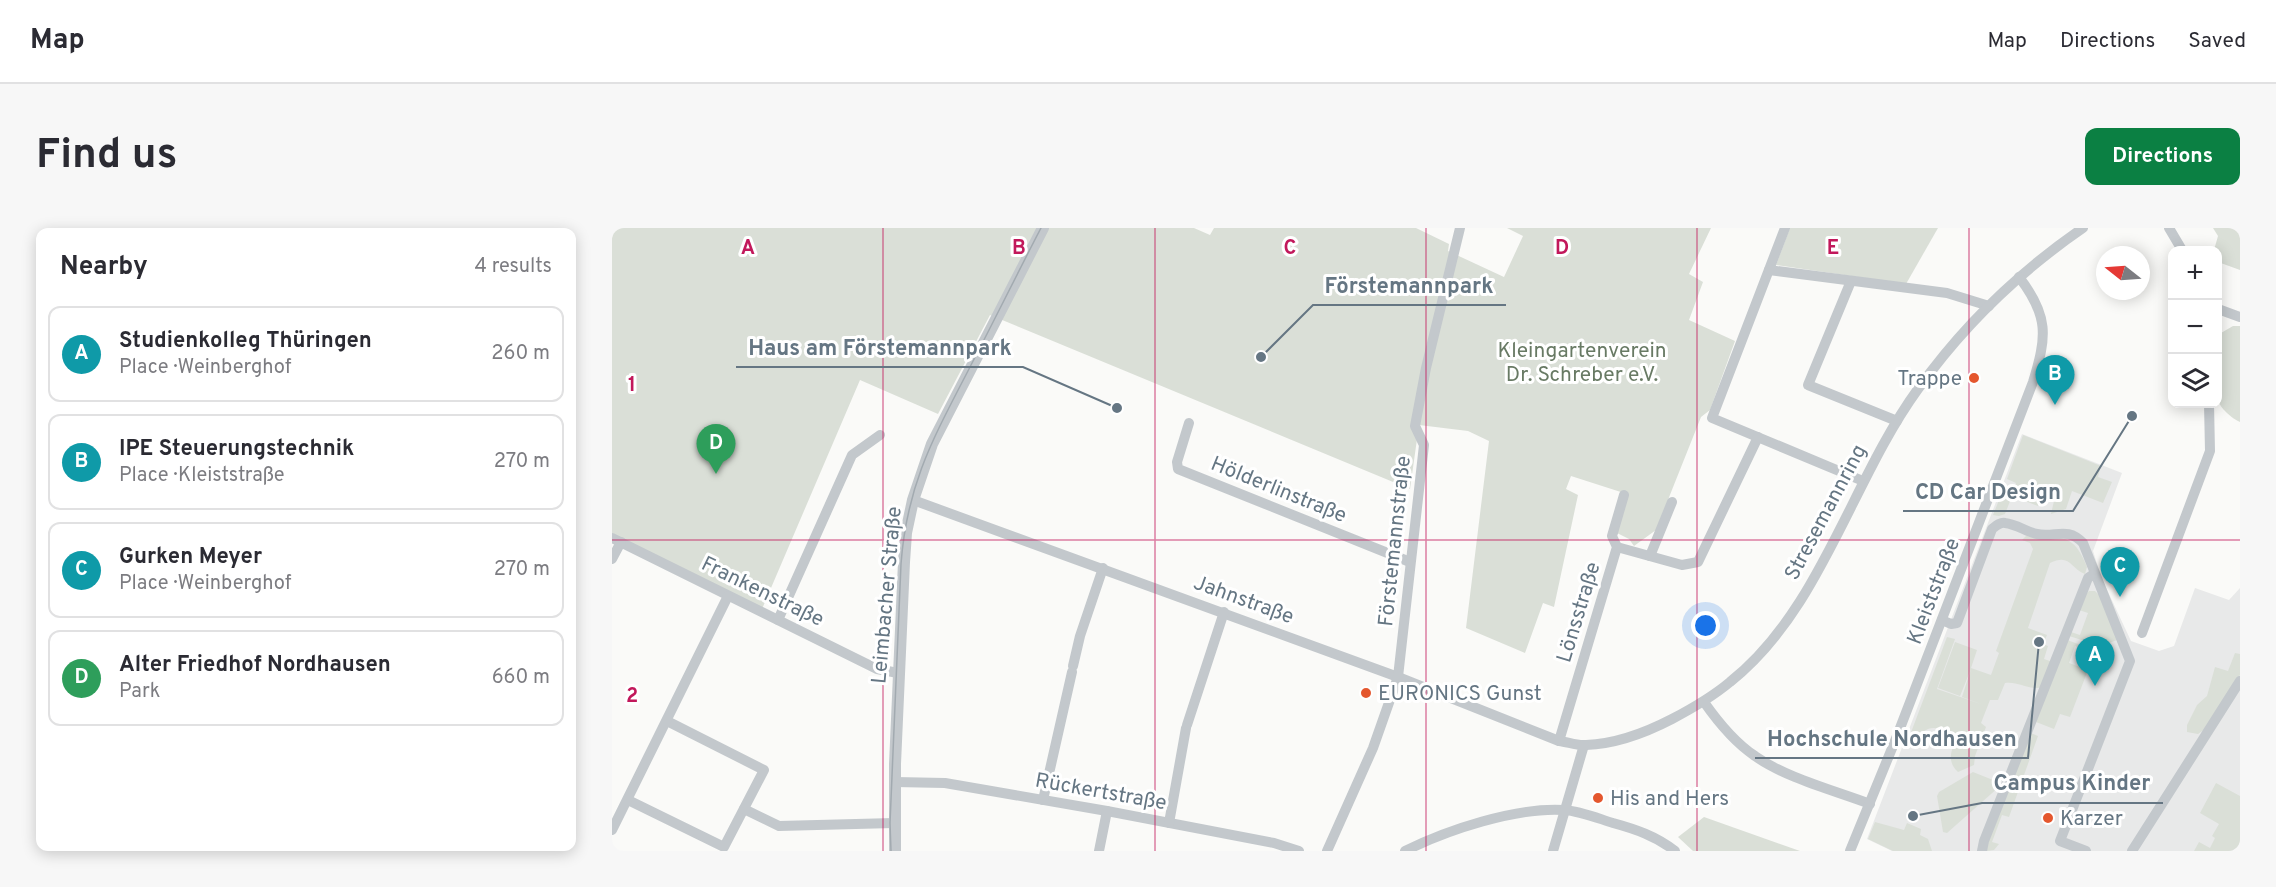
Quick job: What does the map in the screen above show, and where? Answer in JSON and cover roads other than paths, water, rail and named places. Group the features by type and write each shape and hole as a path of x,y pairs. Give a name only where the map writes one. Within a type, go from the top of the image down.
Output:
{"street":[{"name":"Leimbacher Straße","path":"895,851 898,673 906,543 913,500 933,444 1043,228"},
{"name":"Förstemannstraße","path":"1327,851 1373,747 1398,677 1424,445 1415,426 1426,368 1460,228"},
{"path":"1785,228 1712,418 1863,481"},
{"name":"Stresemannring","path":"1559,741 1584,746 1626,737 1656,727 1704,702 1732,681 1749,664 1797,605 1819,569 1863,481 1917,390 1989,306 2019,277 2083,228"},
{"path":"2169,228 2179,246"},
{"path":"1769,270 1947,293 1989,306"},
{"name":"Kleiststraße","path":"1850,851 1942,620 2021,414 2042,352 2044,333 2039,305 2019,277"},
{"path":"1851,281 1808,385 1897,421"},
{"path":"2222,314 2240,317"},
{"path":"2142,633 2210,451 2209,408"},
{"name":"Hölderlinstraße","path":"1189,423 1177,462 1178,469 1410,561"},
{"path":"778,620 852,455 880,435"},
{"path":"1617,547 1682,565 1698,562 1758,437"},
{"name":"Lönsstraße","path":"1559,741 1617,547 1612,536 1624,495"},
{"name":"Jahnstraße","path":"913,500 1224,612 1398,677 1559,741"},
{"path":"1650,556 1672,502"},
{"path":"1942,620 1951,624 1957,623 1992,529 1998,524 2005,523 2042,535 2058,532 2078,538 2087,550 2094,574 2130,661 2060,841 2086,851"},
{"path":"612,560 616,540"},
{"name":"Frankenstraße","path":"616,540 877,669 898,673"},
{"path":"1042,800 1080,636 1103,568"},
{"path":"1982,851 2088,578 2094,574"},
{"path":"612,830 728,596"},
{"path":"1169,823 1186,726 1224,612"},
{"path":"2132,851 2240,681"},
{"path":"1704,702 1734,738 1755,756 1782,771 1870,804"},
{"path":"627,800 724,847 764,770 667,722"},
{"path":"1553,851 1584,746"},
{"name":"Rückertstraße","path":"895,782 945,783 1274,843 1299,851"},
{"path":"744,809 779,826 894,823"},
{"path":"1405,851 1421,843 1490,819 1530,811 1565,810 1647,833 1674,851"},
{"path":"1099,851 1107,811"}],"tram line":[{"path":"891,851 890,823 901,564 909,509 924,461 934,439 1041,228"}],"place":[{"name":"Förstemannpark","path":"1261,357"},
{"name":"Trappe","path":"1974,378"},
{"name":"IPE Steuerungstechnik","path":"2055,405"},
{"name":"Haus am Förstemannpark","path":"1117,408"},
{"name":"CD Car Design","path":"2132,416"},
{"name":"Alter Friedhof Nordhausen","path":"716,474"},
{"name":"Gurken Meyer","path":"2120,597"},
{"name":"Hochschule Nordhausen","path":"2039,642"},
{"name":"Studienkolleg Thüringen","path":"2095,686"},
{"name":"EURONICS Gunst","path":"1366,693"},
{"name":"His and Hers","path":"1598,798"},
{"name":"Campus Kinder","path":"1913,816"},
{"name":"Karzer","path":"2048,818"}],"park label":[{"name":"Kleingartenverein Dr. Schreber e.V.","path":"1582,362"}]}
